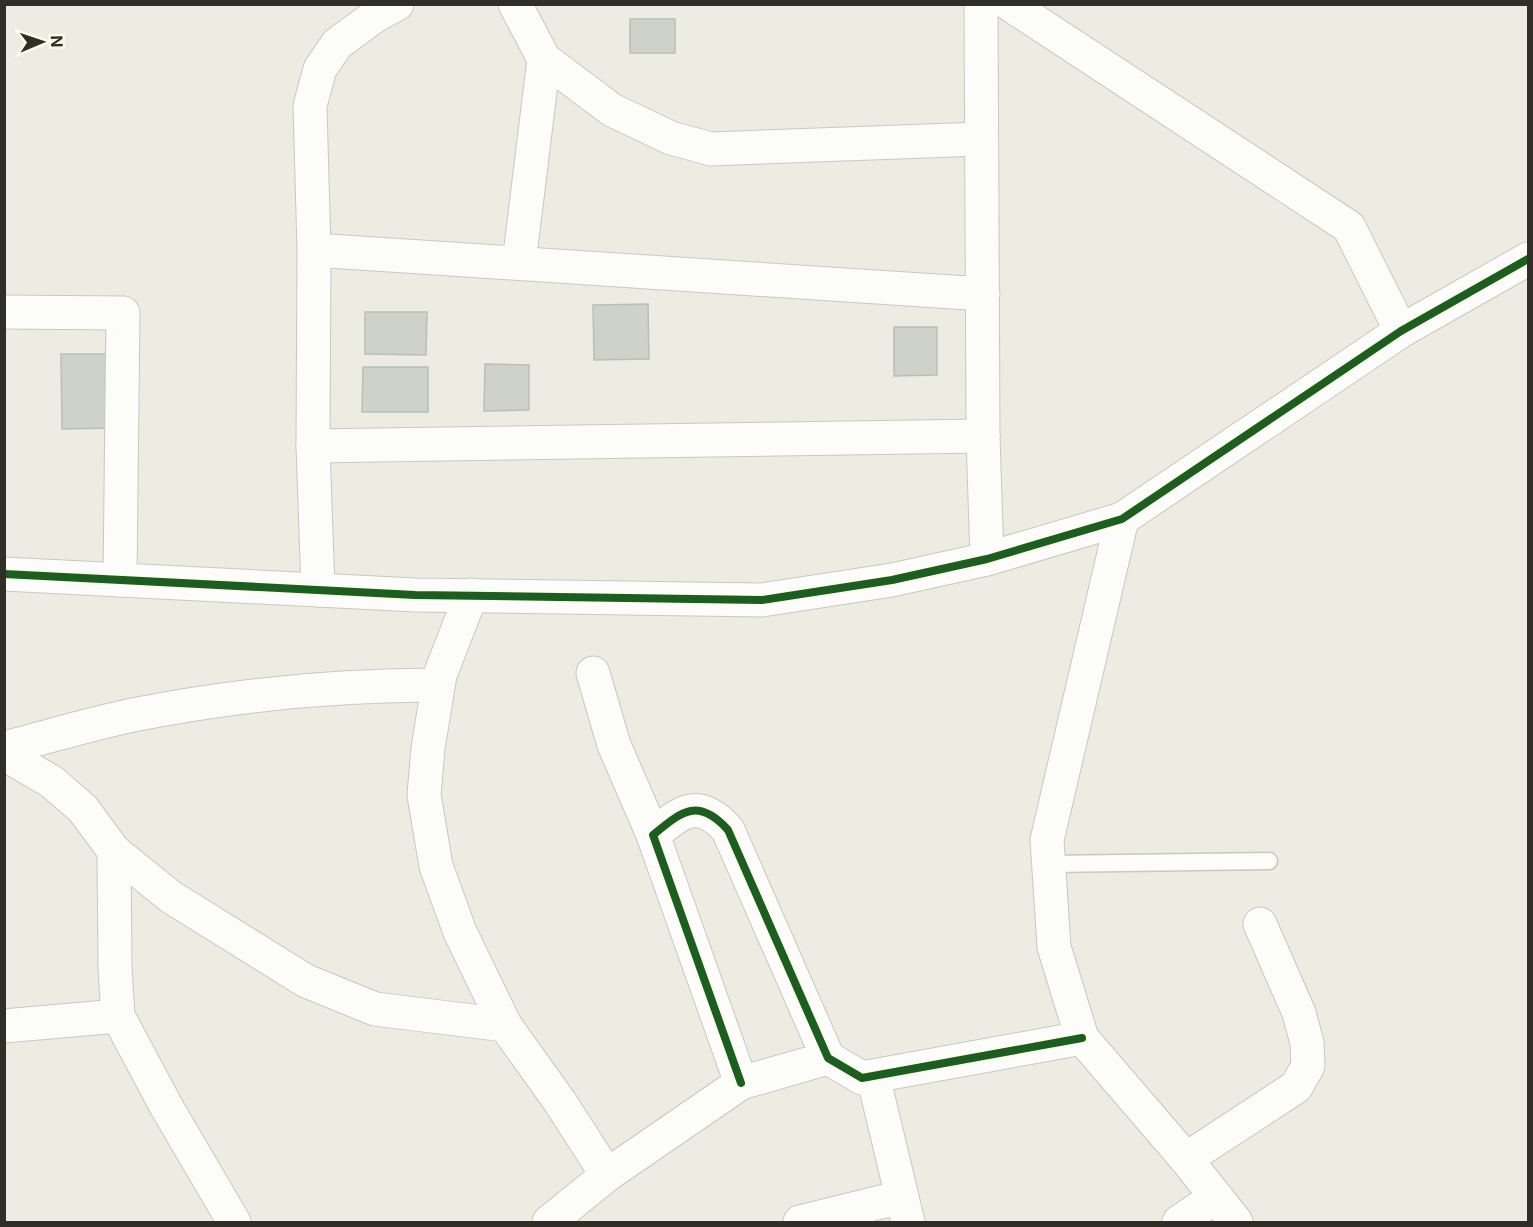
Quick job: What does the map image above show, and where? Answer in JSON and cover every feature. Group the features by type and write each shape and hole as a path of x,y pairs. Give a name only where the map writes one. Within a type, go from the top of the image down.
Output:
{"street":[{"path":"318,590 313,446 314,250 310,106 320,69 337,44 375,16 397,4"},
{"path":"515,4 544,59 612,110 671,138 711,148 981,139"},
{"path":"981,4 983,436 987,559"},
{"path":"1009,4 1349,226 1401,331"},
{"path":"519,263 544,59"},
{"path":"314,250 983,294"},
{"path":"4,574 415,595 762,600 892,580 987,559 1122,519 1401,331 1528,259"},
{"path":"4,312 123,313 120,580"},
{"path":"313,446 983,436"},
{"path":"1122,519 1047,840 1054,947 1082,1038 1236,1222"},
{"path":"471,595 440,675 428,748 424,795 436,866 459,932 505,1025 560,1102 607,1175"},
{"path":"593,673 614,745 653,835 741,1083"},
{"path":"4,748 132,715 226,698 388,685 438,685"},
{"path":"4,754 52,782 83,809 114,851 171,897 306,981 375,1009 505,1025"},
{"path":"653,835 677,815 696,810 718,819 728,830 828,1058 862,1078 1082,1038"},
{"path":"114,851 115,968 118,1016 166,1106 234,1222"},
{"path":"1186,1160 1296,1087 1308,1066 1307,1043 1299,1013 1260,924"},
{"path":"4,1026 118,1016"},
{"path":"549,1222 607,1175 741,1083 828,1058"},
{"path":"873,1076 905,1211"},
{"path":"1179,1222 1216,1197"},
{"path":"800,1222 885,1201 905,1211"}],"lane":[{"path":"1048,864 1269,861"}],"building":[{"path":"630,19 675,19 675,53 630,53"},
{"path":"648,304 649,359 594,360 593,305"},
{"path":"365,312 427,312 426,355 365,354"},
{"path":"894,327 937,327 937,375 894,376"},
{"path":"61,354 111,354 111,428 62,429"},
{"path":"485,364 529,365 529,410 484,411"},
{"path":"363,367 428,367 428,412 362,412"}],"cycle path":[{"path":"4,574 415,595 762,600 892,580 987,559 1122,519 1401,331 1528,259"},
{"path":"741,1083 653,835 673,819 690,811 708,813 728,830 828,1058 862,1078 1082,1038"}]}
